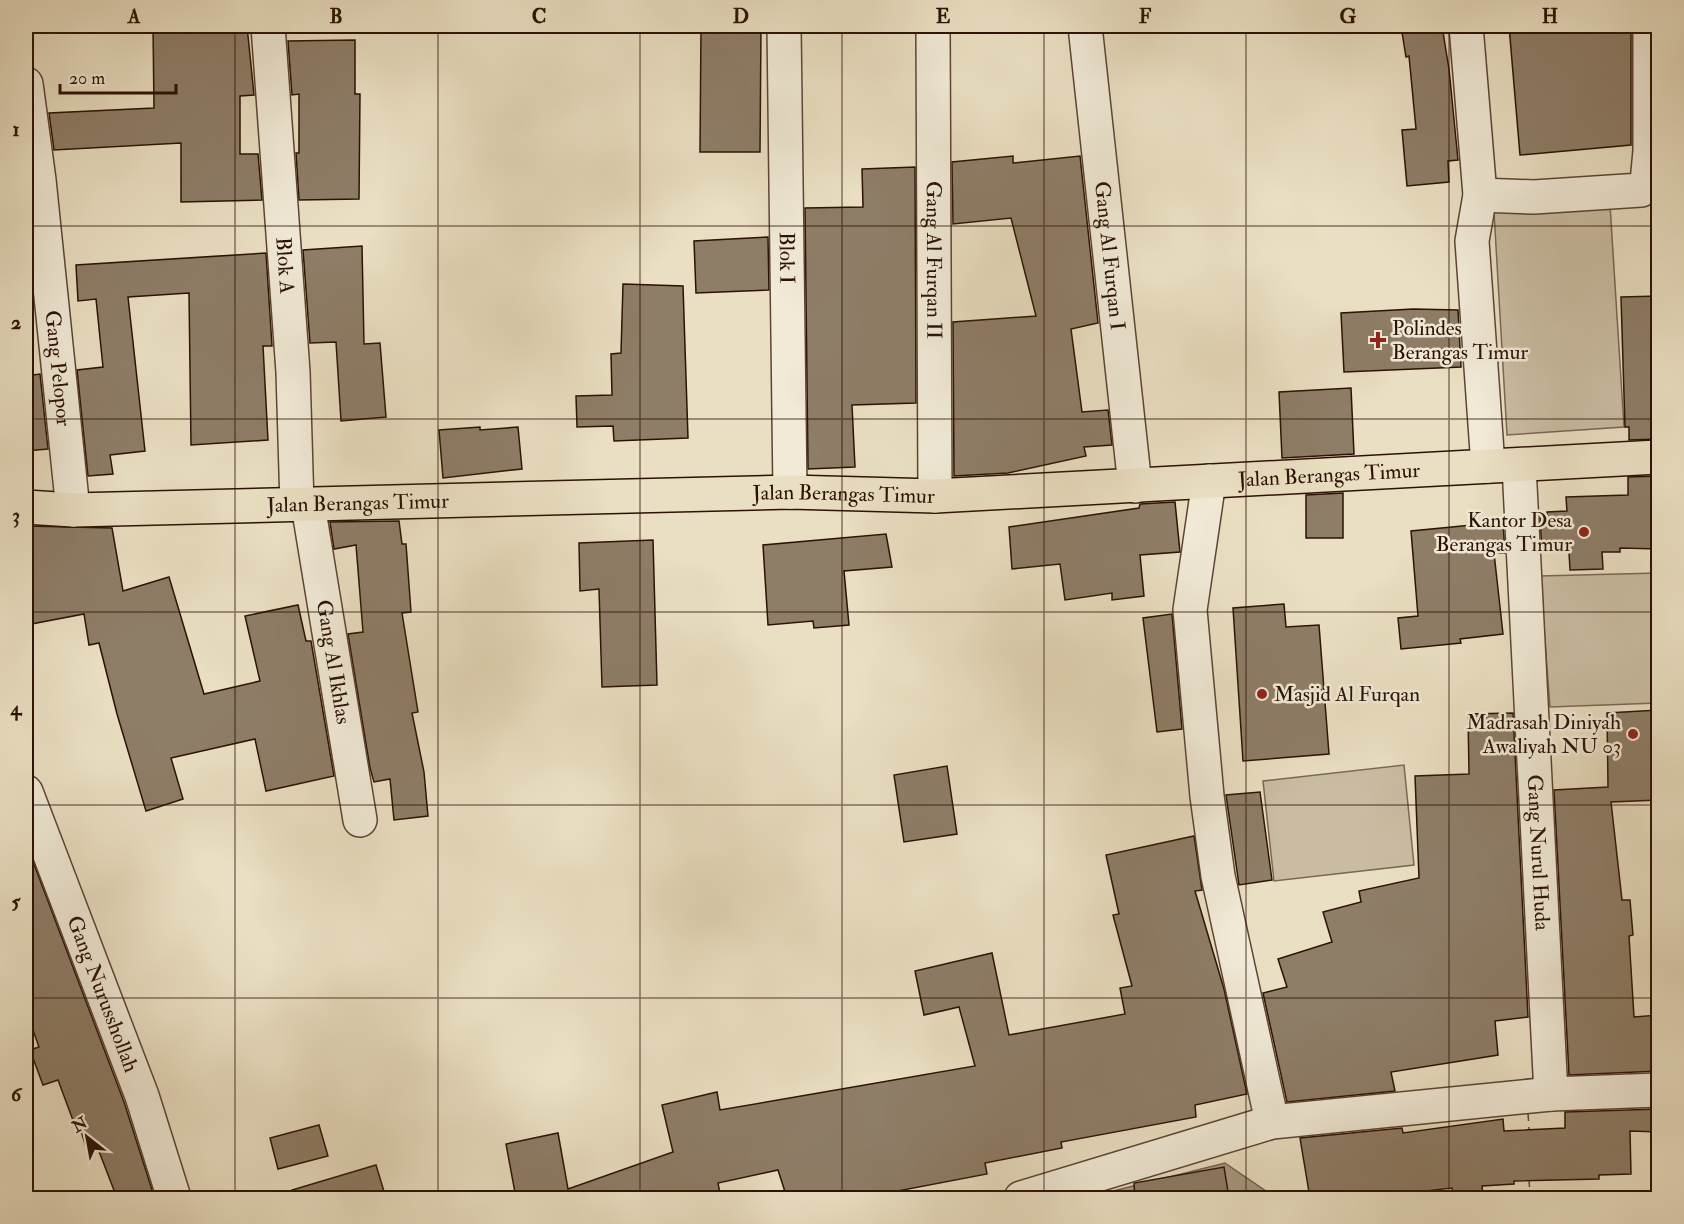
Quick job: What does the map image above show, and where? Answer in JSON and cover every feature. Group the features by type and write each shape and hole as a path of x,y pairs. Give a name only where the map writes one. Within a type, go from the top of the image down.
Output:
{"main road":[{"name":"Jalan Berangas Timur","path":"26,507 73,510 790,492 935,496 1659,457"}],"street":[{"name":"Blok A","path":"268,26 302,505"},
{"name":"Blok I","path":"784,26 790,492"},
{"name":"Gang Al Furqan II","path":"933,26 935,496"},
{"name":"Gang Al Furqan I","path":"1085,26 1135,486"},
{"name":"Gang Nurul Huda","path":"1466,26 1480,195 1472,242 1503,466 1551,1094"},
{"path":"1480,195 1534,197 1641,190 1647,183 1650,152 1650,26"},
{"name":"Gang Pelopor","path":"26,84 40,192 73,510"},
{"path":"1209,481 1190,610 1207,796 1218,876 1272,1122"},
{"name":"Gang Al Ikhlas","path":"302,505 360,820"},
{"name":"Gang Nurusshollah","path":"26,792 142,1096 174,1198"},
{"path":"1022,1198 1272,1122 1551,1094 1659,1090"}],"shaded area":[{"path":"1610,205 1624,427 1507,435 1494,212"},
{"path":"1658,573 1658,703 1550,707 1540,576"},
{"path":"1404,765 1414,865 1274,881 1263,781"},
{"path":"1225,1163 1276,1198 1090,1198 1105,1193"}],"building":[{"path":"153,26 247,26 254,95 240,96 240,154 258,154 262,200 181,202 181,143 54,150 49,113 154,108"},
{"path":"701,26 761,26 760,152 700,152"},
{"path":"1401,26 1442,26 1449,69 1458,160 1448,161 1449,182 1407,186 1402,130 1416,129 1409,56 1406,57"},
{"path":"1509,26 1631,26 1631,145 1520,155"},
{"path":"355,40 355,94 360,94 359,199 299,200 296,153 299,153 299,94 292,95 288,41"},
{"path":"1013,156 1013,163 1080,156 1098,323 1071,329 1082,412 1108,410 1112,445 1084,447 1086,456 1008,473 954,476 953,322 1036,316 1011,218 953,224 952,162"},
{"path":"915,167 916,403 852,405 855,467 808,469 805,208 863,207 862,169"},
{"path":"768,237 769,290 696,293 694,241"},
{"path":"362,246 364,344 380,343 386,417 341,421 336,342 310,343 303,250"},
{"path":"266,253 272,346 263,346 268,440 191,445 189,293 128,297 145,451 110,455 113,474 88,476 77,370 103,367 96,299 78,301 76,265"},
{"path":"623,284 683,286 688,438 614,441 613,426 577,427 576,396 612,395 611,354 621,353"},
{"path":"1659,296 1659,439 1629,440 1629,427 1625,427 1621,297"},
{"name":"Polindes Berangas Timur","path":"1413,309 1458,310 1461,367 1344,372 1341,313"},
{"path":"40,374 48,449 26,451 26,376"},
{"path":"1351,388 1354,454 1282,458 1279,392"},
{"path":"480,427 480,430 518,427 522,469 443,478 439,430"},
{"path":"1659,476 1659,549 1620,548 1620,552 1602,552 1603,569 1570,570 1569,552 1542,552 1540,518 1547,518 1547,512 1567,511 1566,497 1628,495 1628,477"},
{"path":"1343,493 1343,538 1306,538 1306,495"},
{"path":"1175,502 1180,552 1140,555 1144,596 1112,600 1112,593 1065,600 1060,564 1012,569 1009,527 1139,508 1140,504"},
{"path":"399,521 402,544 406,544 411,612 402,613 418,712 412,713 424,772 428,816 394,820 390,779 374,782 370,768 348,634 363,632 356,545 334,549 330,522"},
{"path":"1503,522 1505,553 1494,553 1503,634 1460,639 1461,643 1401,649 1398,618 1418,616 1411,531"},
{"path":"26,526 112,528 123,591 169,577 204,694 260,681 245,616 298,605 306,641 311,641 334,776 266,791 255,739 171,758 183,799 146,811 99,643 89,645 84,614 26,625"},
{"path":"886,534 892,567 844,571 849,625 814,628 813,621 768,625 763,545"},
{"path":"653,540 657,685 602,687 599,589 580,591 579,543"},
{"name":"Masjid Al Furqan","path":"1284,604 1286,627 1319,625 1329,754 1243,761 1233,608"},
{"path":"1172,614 1182,729 1157,732 1143,618"},
{"path":"1659,710 1659,800 1611,802 1622,900 1630,900 1633,935 1629,936 1634,1017 1659,1015 1659,1071 1569,1075 1554,790 1608,787 1607,713"},
{"path":"1513,713 1528,1017 1495,1021 1498,1055 1391,1072 1395,1091 1287,1102 1263,993 1287,987 1278,959 1332,942 1323,912 1361,902 1359,891 1419,878 1415,776 1469,774 1468,714"},
{"path":"947,766 957,834 904,842 894,775"},
{"path":"1260,792 1272,880 1239,885 1226,795"},
{"path":"1194,836 1202,890 1195,891 1224,989 1247,1094 1195,1105 1196,1117 1061,1142 1062,1148 985,1163 987,1174 887,1193 888,1198 787,1198 778,1170 718,1183 721,1198 555,1198 554,1194 558,1193 516,1198 506,1144 558,1133 568,1189 673,1152 662,1105 717,1092 720,1110 975,1066 959,1007 924,1015 915,971 992,953 1009,1035 1125,1014 1120,988 1132,986 1113,915 1119,914 1106,855"},
{"path":"26,843 124,1102 153,1193 136,1198 117,1198 95,1141 85,1144 78,1121 74,1123 58,1080 43,1085 30,1050 39,1047 26,1010"},
{"path":"1659,1109 1659,1132 1630,1131 1631,1174 1599,1175 1599,1179 1514,1181 1514,1184 1482,1186 1483,1196 1453,1197 1452,1188 1362,1198 1310,1198 1300,1138 1402,1128 1403,1133 1503,1119 1504,1131 1565,1128 1565,1112"},
{"path":"319,1125 328,1156 278,1169 270,1138"},
{"path":"376,1165 386,1198 293,1198 292,1190"},
{"path":"1224,1167 1229,1198 1135,1198 1134,1183"}],"ferry route":[{"path":"1528,1113 1529,1129"},
{"path":"1529,1179 1530,1198"}],"place":[{"name":"Polindes Berangas Timur","path":"1378,340"},
{"name":"Kantor Desa Berangas Timur","path":"1584,532"},
{"name":"Masjid Al Furqan","path":"1262,694"},
{"name":"Madrasah Diniyah Awaliyah NU 03","path":"1633,734"}]}
